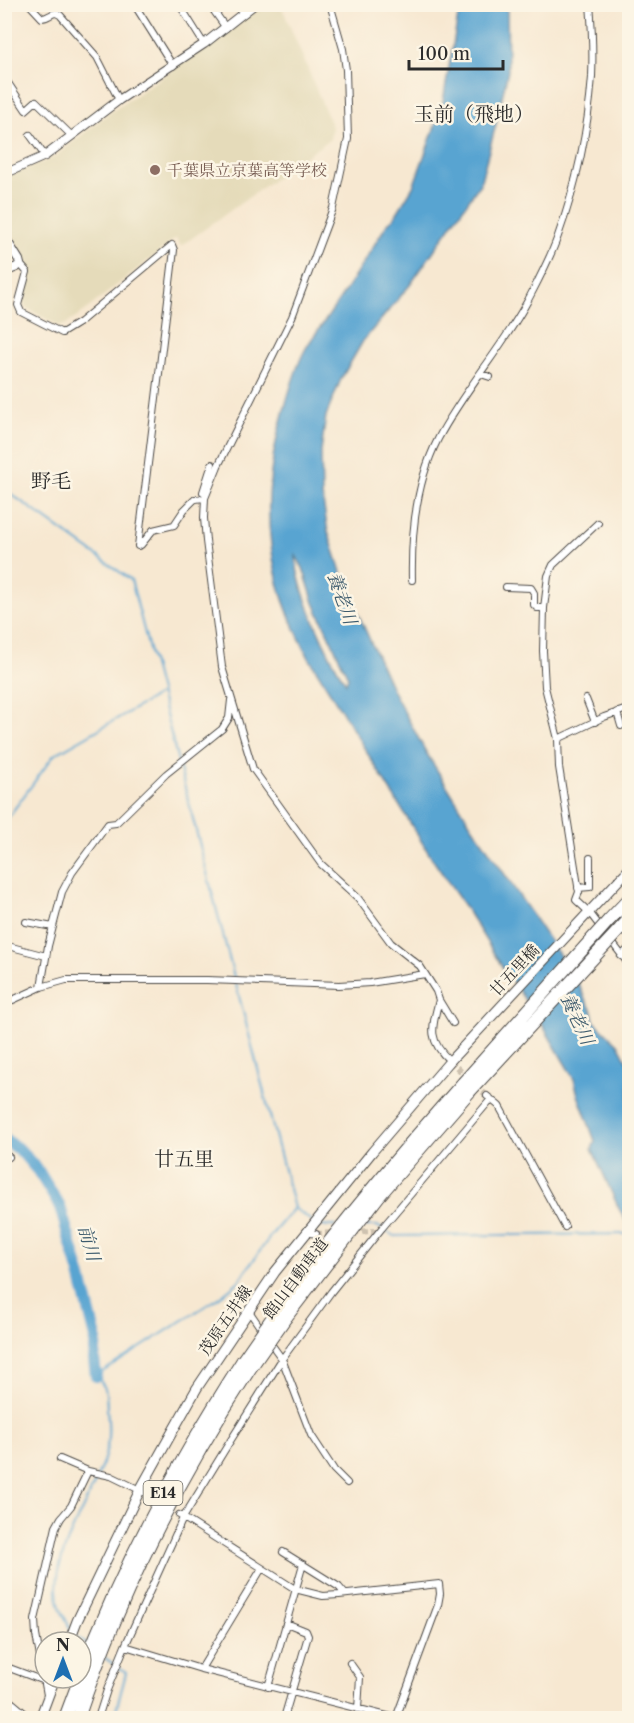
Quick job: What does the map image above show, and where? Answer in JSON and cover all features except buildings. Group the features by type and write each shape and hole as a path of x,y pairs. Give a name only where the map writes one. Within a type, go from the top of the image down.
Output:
{"highway":[{"name":"館山自動車道","path":"466,1087 630,898"},
{"name":"館山自動車道","path":"93,1656 132,1554 199,1428 282,1314 305,1272 369,1191 630,918"},
{"name":"館山自動車道","path":"65,1719 78,1690"},
{"name":"館山自動車道","path":"78,1719 82,1690"}],"main road":[{"path":"589,912 630,868"},
{"name":"廿五里橋","path":"461,1050 589,912"},
{"name":"茂原五井線","path":"74,1630 197,1388 275,1272 311,1233 372,1152 461,1050"},
{"path":"40,1719 50,1690"}],"street":[{"path":"29,4 42,18 53,13 60,15 97,57 119,100"},
{"path":"134,4 173,66"},
{"path":"179,4 204,44"},
{"path":"208,4 226,28"},
{"path":"238,4 245,13"},
{"path":"4,174 45,156 119,100 204,44 255,4"},
{"path":"4,236 27,272 18,305 21,312 62,333 80,322 172,245 174,249 138,546 141,545 153,530 174,525 184,510 200,498 292,317 333,208 348,139 346,70 343,49 330,4"},
{"path":"412,580 411,553 415,515 425,475 439,437 526,304 558,237 583,142 592,75 590,4"},
{"path":"4,77 26,110 36,101 72,136"},
{"path":"30,135 45,156"},
{"path":"4,272 20,264"},
{"path":"481,374 490,377"},
{"path":"212,464 200,498 222,667 250,762 260,780 321,864 358,898 391,943 414,961 425,974 453,1023"},
{"path":"188,494 200,498"},
{"path":"598,524 550,570 544,608 545,687 558,739 560,767 579,892 576,900 589,912 630,966"},
{"path":"507,587 531,588 534,593 534,605 537,608 544,608"},
{"path":"41,987 46,956 62,892 72,873 108,824 116,823 166,774 222,729 229,718 231,697"},
{"path":"586,699 595,722"},
{"path":"558,739 630,708"},
{"path":"617,712 621,726"},
{"path":"578,888 590,887 590,858"},
{"path":"26,922 53,927"},
{"path":"4,945 46,956"},
{"path":"621,956 630,947"},
{"path":"4,1004 41,987 66,980 207,980 339,985 370,983 425,974"},
{"path":"439,1000 432,1029 434,1042 450,1061"},
{"path":"98,1719 107,1690 181,1516 282,1359 331,1292 377,1231 489,1098 499,1106 565,1227"},
{"path":"249,1311 282,1359 311,1436 334,1470 347,1483"},
{"path":"60,1459 88,1471 111,1476 144,1492"},
{"path":"36,1630 35,1620 56,1527 71,1506 88,1471"},
{"path":"125,1646 201,1669 395,1719 438,1605 439,1584 322,1596 295,1588 181,1516"},
{"path":"284,1552 339,1587 345,1594"},
{"path":"268,1686 303,1564"},
{"path":"201,1669 262,1568"},
{"path":"284,1719 308,1635 306,1631 286,1623"},
{"path":"350,1663 360,1677 358,1709"},
{"path":"4,1666 33,1677"},
{"path":"46,1690 47,1698"},
{"path":"4,1697 29,1719"}],"shaded area":[{"name":"千葉県立京葉高等学校","path":"261,5 281,5 332,127 330,139 181,246 176,238 64,325 59,326 25,307 31,270 5,225 4,177 56,156 108,114 210,44"}],"water":[{"name":"養老川","path":"460,5 507,5 508,71 480,184 410,285 363,341 341,379 326,416 321,451 322,495 328,532 346,587 393,691 427,754 470,823 577,981 592,1010 594,1021 618,1044 629,1065 629,1226 592,1149 595,1141 574,1079 543,1026 431,857 309,658 284,601 273,560 269,517 271,474 278,432 301,357 413,187 442,107","holes":["296,556 303,568 314,603 348,677 346,683 314,621 301,586"]}],"waterway":[{"path":"4,489 131,580 294,1208 313,1222"},
{"path":"4,823 54,755 160,694"},
{"name":"前川","path":"4,1139 20,1150 39,1172 60,1207 96,1338 94,1359 96,1376"},
{"name":"前川","path":"71,1630 59,1604 57,1587 63,1554 98,1475 107,1447 106,1395 103,1384 96,1376 221,1296 238,1282 272,1234 294,1208"},
{"path":"317,1226 335,1226"},
{"path":"362,1226 377,1226 394,1236 630,1234"},
{"path":"105,1658 126,1673 114,1718"}],"tunnel":[{"path":"450,1061 487,1096"},
{"path":"353,1232 376,1231"},
{"path":"316,1234 337,1233"}],"place":[{"name":"千葉県立京葉高等学校","path":"155,170"}],"district":[{"name":"玉前（飛地）","path":"474,114"},
{"name":"野毛","path":"51,481"},
{"name":"廿五里","path":"184,1159"}]}
